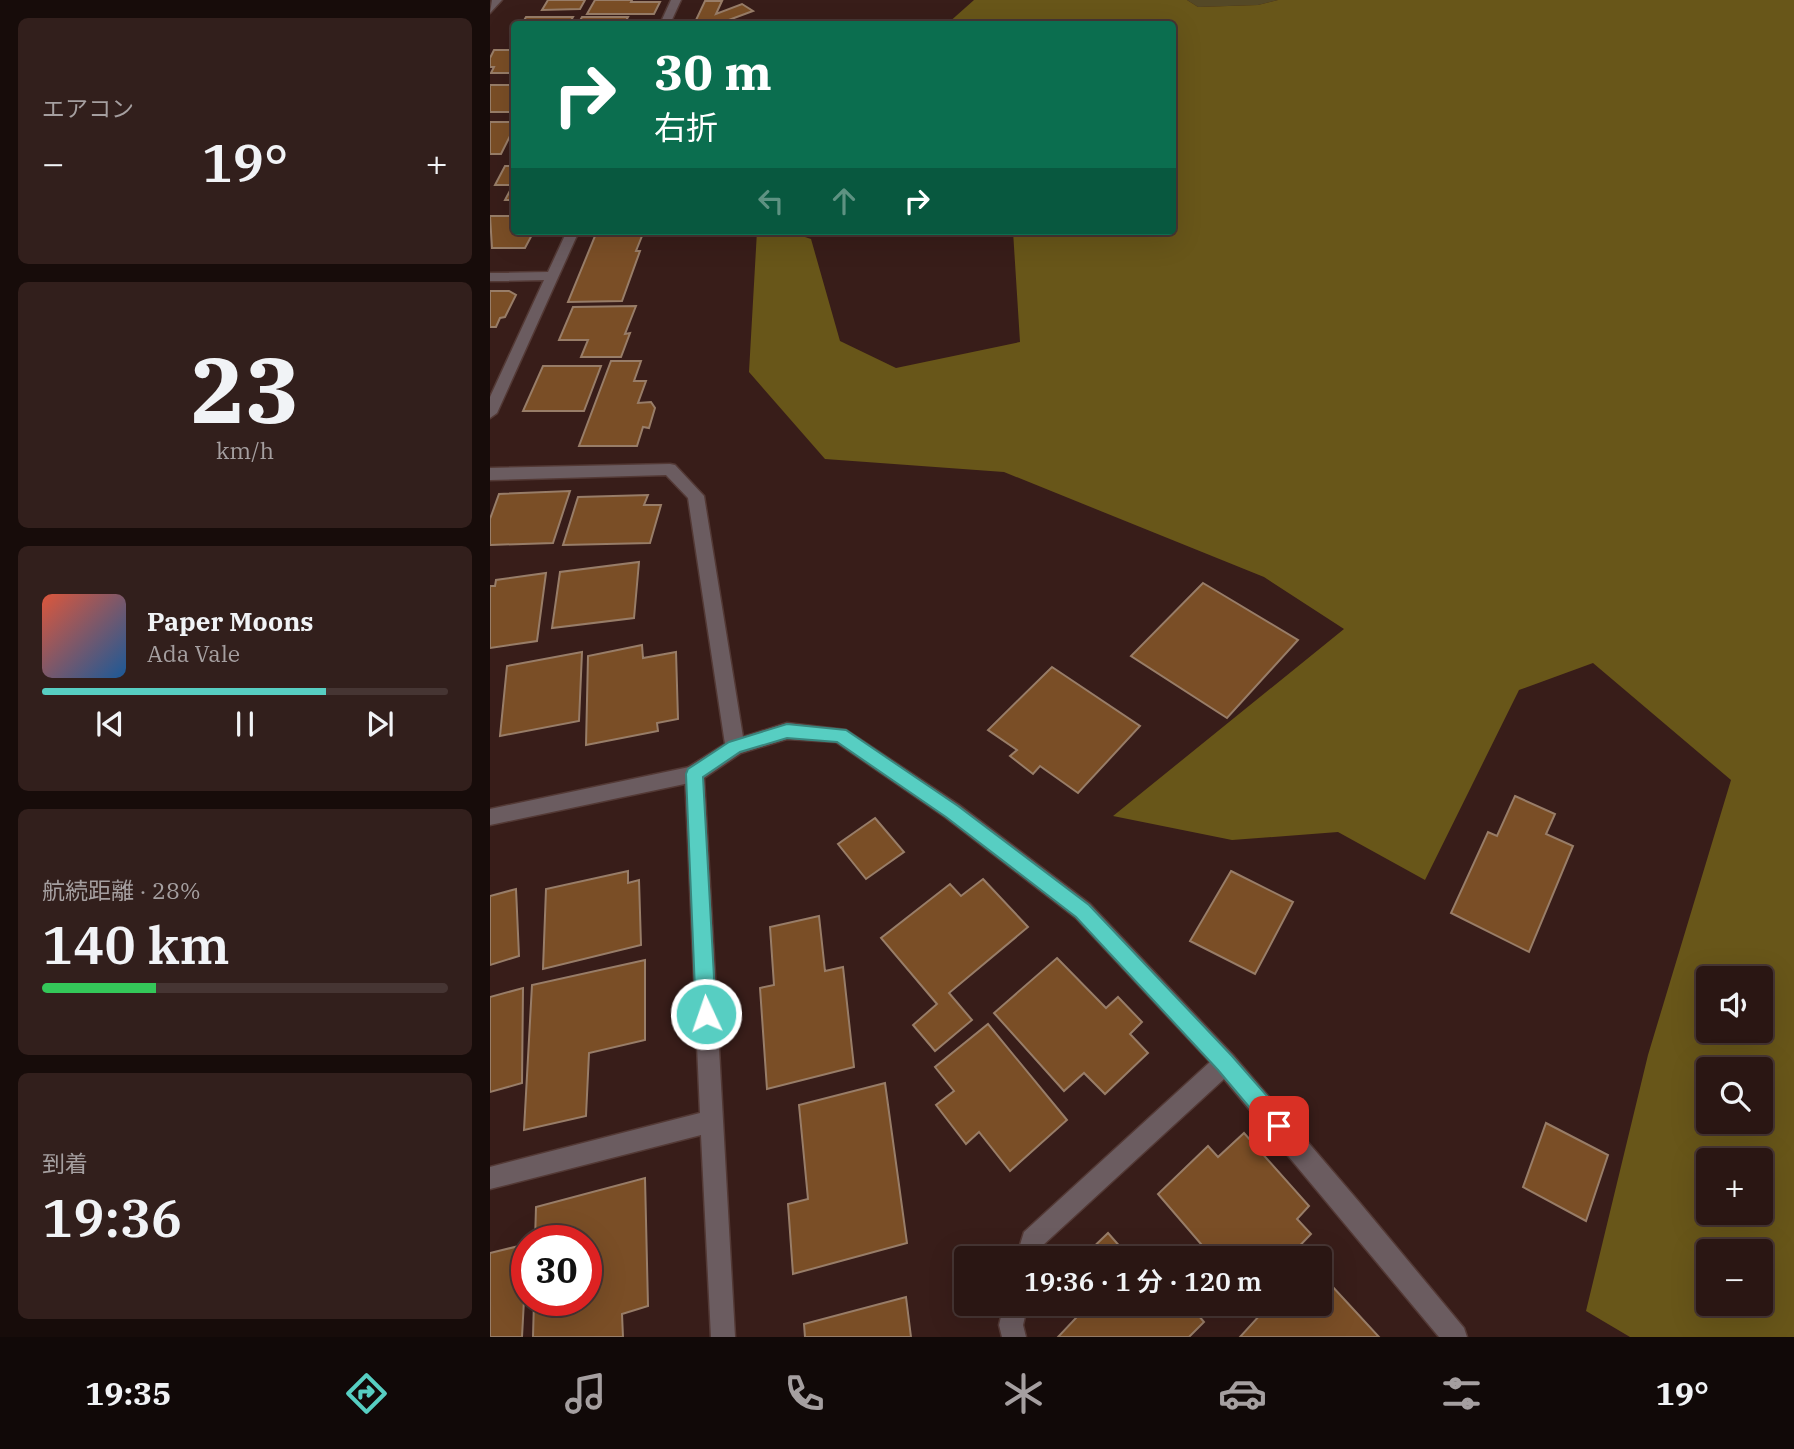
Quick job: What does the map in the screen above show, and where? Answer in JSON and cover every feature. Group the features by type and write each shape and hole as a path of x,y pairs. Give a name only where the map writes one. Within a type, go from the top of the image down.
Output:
{"street":[{"path":"490,10 496,0"},
{"path":"666,21 676,0"},
{"path":"490,413 571,235"},
{"path":"490,277 552,276"},
{"path":"490,474 670,470 696,496 735,747"},
{"path":"490,817 694,774 735,747 787,731 840,735 952,811 1083,911 1225,1063 1352,1211 1455,1337"},
{"path":"694,774 723,1337"},
{"path":"1031,1246 1032,1240 1225,1063"},
{"path":"490,1178 711,1121"},
{"path":"1013,1316 1011,1325 1014,1337"}],"shaded area":[{"path":"974,0 1187,0 1198,7 1258,5 1278,0 1794,0 1794,1337 1630,1337 1586,1311 1648,1055 1731,780 1593,663 1519,690 1425,880 1338,832 1232,840 1113,816 1344,629 1264,577 1004,472 825,459 749,372 757,235 799,235 811,239 840,341 896,368 1020,342 1013,235 1176,235 1176,21 950,21"},
{"path":"1187,0 1278,0 1258,5 1198,7"}],"building":[{"path":"548,0 585,0 580,9 542,10"},
{"path":"595,0 660,2 654,14 587,14"},
{"path":"705,1 722,1 716,14 742,4 753,11 726,21 696,20"},
{"path":"526,17 573,17 571,21 524,21"},
{"path":"582,17 628,17 626,21 580,21"},
{"path":"494,50 511,50 511,73 491,73 494,67 490,67"},
{"path":"490,85 511,85 511,112 490,112"},
{"path":"490,122 511,122 511,134 501,154 490,154"},
{"path":"505,166 511,166 511,185 495,185"},
{"path":"511,189 511,200 505,200"},
{"path":"490,216 511,216 511,235 532,235 525,248 492,248"},
{"path":"642,235 636,251 640,251 622,301 568,302 595,236"},
{"path":"490,291 509,291 516,295 505,317 500,318 496,327 490,327"},
{"path":"636,306 625,334 630,333 621,357 581,357 588,340 559,340 573,307"},
{"path":"611,361 641,361 634,381 646,381 638,403 651,402 655,408 649,428 643,427 637,446 579,446"},
{"path":"543,366 601,366 584,411 523,411"},
{"path":"570,491 553,543 490,545 490,519 499,494"},
{"path":"648,495 644,505 661,505 650,543 563,545 578,497"},
{"path":"639,562 634,618 552,628 560,572"},
{"path":"546,573 537,641 490,648 490,586 495,586 496,580"},
{"path":"1203,583 1298,640 1227,718 1131,656"},
{"path":"642,645 643,658 676,652 678,719 657,723 658,731 586,745 588,656"},
{"path":"582,652 579,721 500,736 507,666"},
{"path":"1052,667 1140,726 1078,793 1040,766 1033,774 1010,756 1017,750 988,730"},
{"path":"1515,796 1555,814 1546,834 1573,846 1529,952 1451,913 1488,832 1497,836"},
{"path":"875,818 904,852 866,879 838,844"},
{"path":"628,871 628,883 639,880 641,945 543,969 546,889"},
{"path":"1231,871 1293,902 1255,974 1190,941"},
{"path":"983,879 1028,927 949,993 972,1020 935,1051 913,1025 937,1004 881,938 950,884 961,896"},
{"path":"516,889 519,956 490,965 490,896"},
{"path":"819,916 825,971 843,967 854,1067 767,1089 760,988 774,985 770,927"},
{"path":"1057,958 1106,1008 1118,997 1142,1022 1130,1034 1148,1053 1105,1094 1084,1073 1064,1091 994,1013"},
{"path":"645,960 645,1040 589,1053 586,1116 524,1130 532,985"},
{"path":"523,988 522,1083 490,1092 490,997"},
{"path":"988,1024 1067,1120 1010,1171 979,1132 966,1144 936,1105 954,1091 935,1067"},
{"path":"885,1083 907,1243 793,1274 788,1204 808,1199 799,1105"},
{"path":"1546,1123 1608,1155 1586,1221 1523,1187"},
{"path":"1244,1133 1309,1206 1297,1219 1311,1234 1300,1246 1203,1246 1158,1194 1208,1146 1218,1157"},
{"path":"645,1178 648,1306 622,1314 623,1337 533,1337 534,1316 602,1316 602,1225 535,1225 536,1207"},
{"path":"1108,1233 1119,1246 1094,1246"},
{"path":"511,1248 511,1316 523,1316 522,1337 490,1337 490,1253"},
{"path":"1332,1286 1379,1337 1240,1337 1259,1316 1332,1316"},
{"path":"906,1297 911,1337 805,1337 804,1324"},
{"path":"1074,1316 1199,1316 1204,1322 1189,1337 1058,1337 1076,1318"}],"route":[{"path":"706,1014 694,774 735,747 787,731 840,735 952,811 1083,911 1225,1063 1279,1126"}]}
